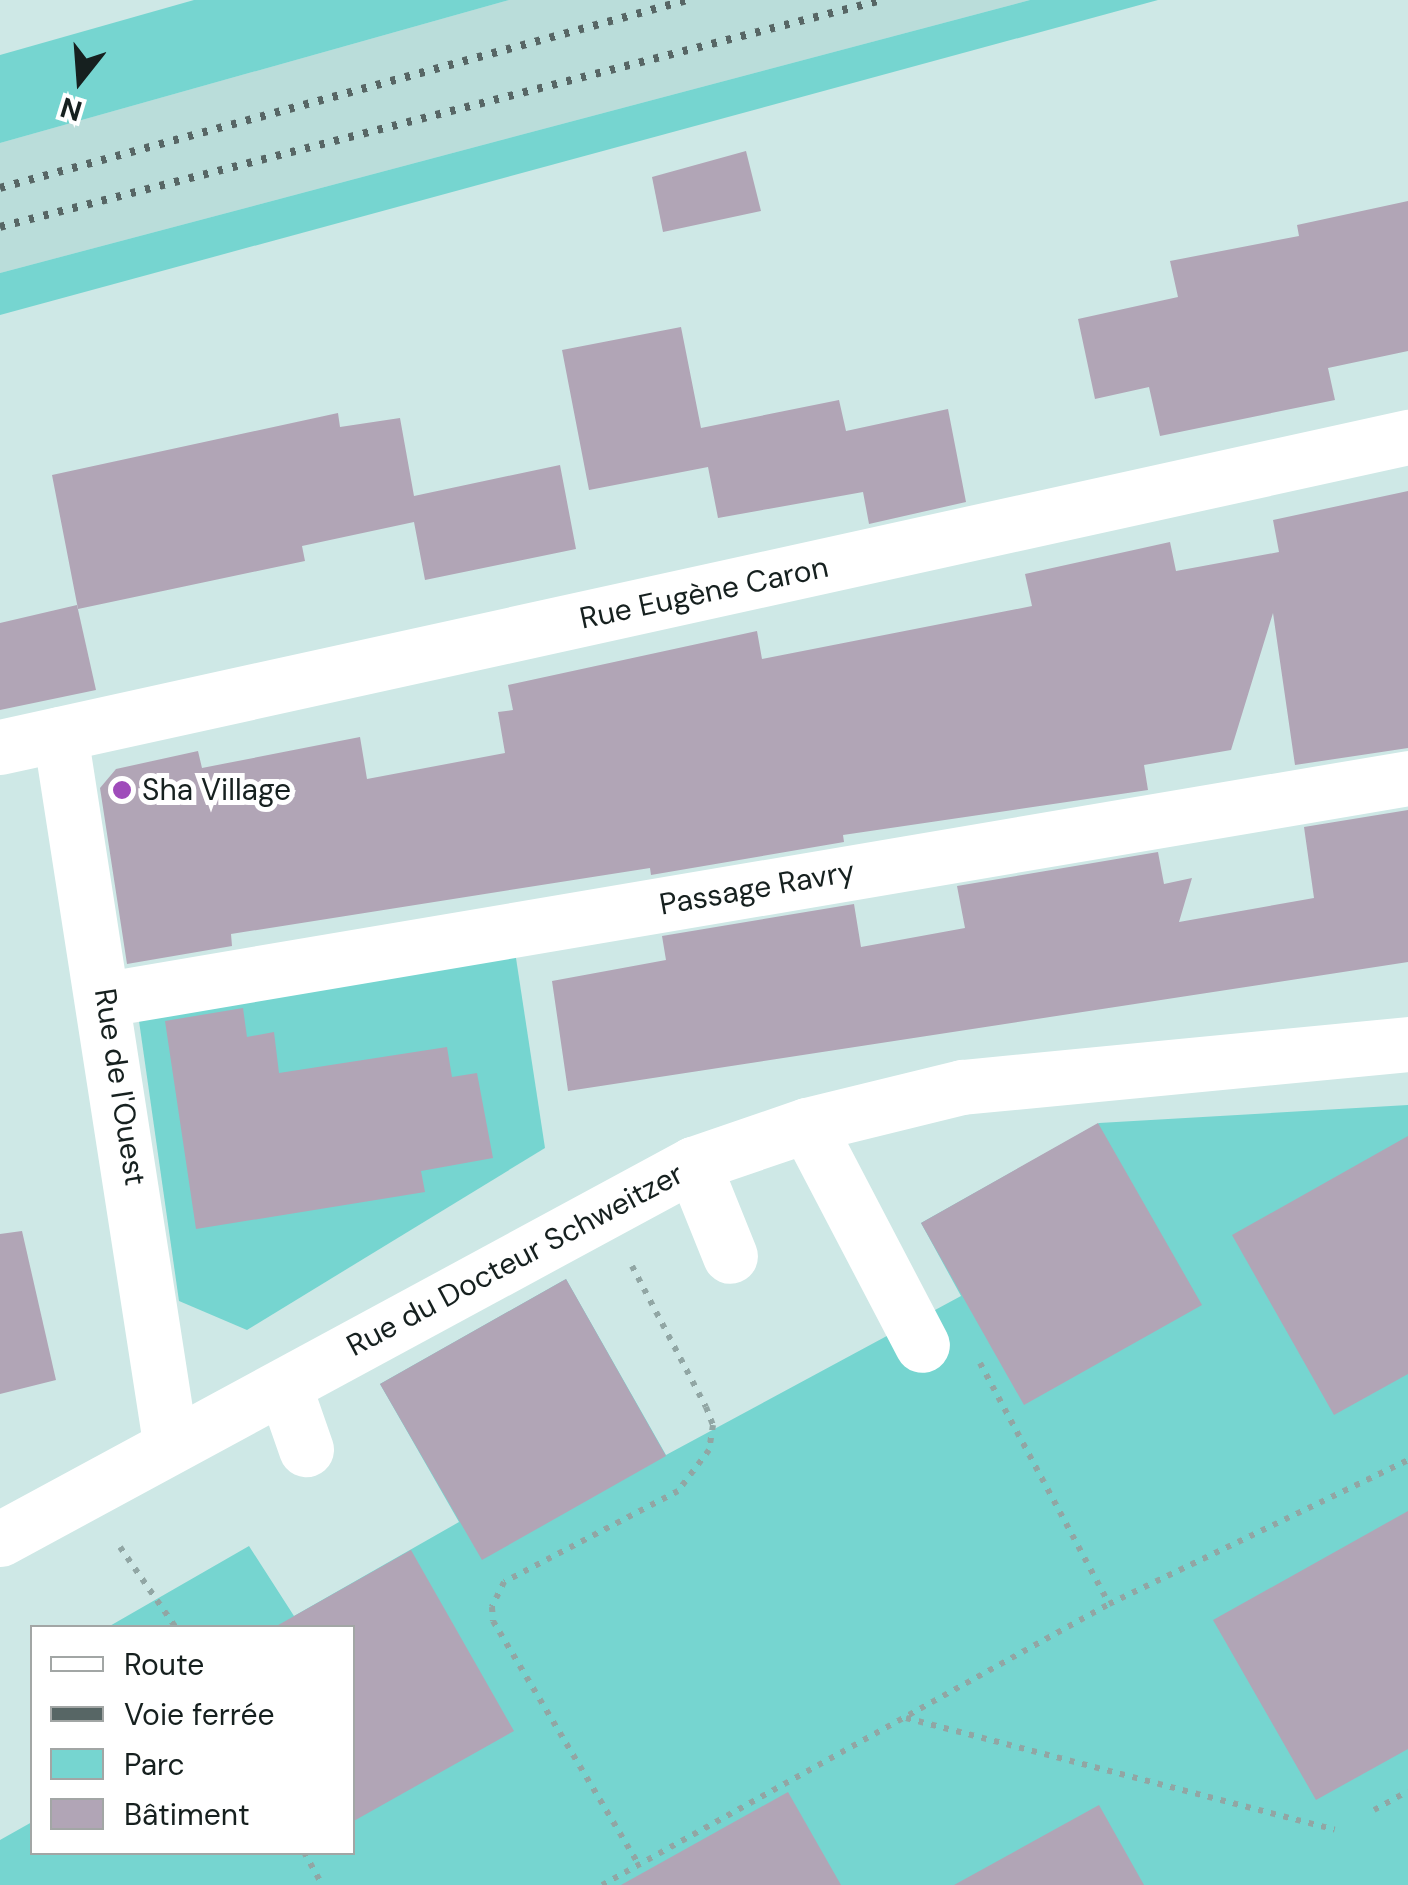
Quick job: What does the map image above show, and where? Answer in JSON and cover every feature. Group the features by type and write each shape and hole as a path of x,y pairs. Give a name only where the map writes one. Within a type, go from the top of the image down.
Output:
{"street":[{"name":"Rue Eugène Caron","path":"0,747 1408,437"},
{"name":"Rue de l'Ouest","path":"60,734 106,998 170,1442"},
{"name":"Passage Ravry","path":"106,998 1408,778"},
{"name":"Rue du Docteur Schweitzer","path":"0,1539 82,1496 170,1442 284,1386 693,1164 807,1125 962,1087 1408,1044"},
{"path":"807,1125 922,1345"},
{"path":"693,1164 730,1256"},
{"path":"284,1386 306,1449"}],"path":[{"path":"626,1254 706,1407 713,1425 709,1450 678,1492 504,1582 492,1606 493,1621 638,1865"},
{"path":"978,1358 1108,1604"},
{"path":"602,1885 1108,1604 1408,1460"},
{"path":"82,1496 174,1625"},
{"path":"905,1717 1335,1830"},
{"path":"1374,1810 1408,1791"},
{"path":"306,1855 322,1885"}],"shaded area":[{"path":"509,0 1030,0 0,273 0,143"}],"green space":[{"path":"194,0 509,0 0,143 0,55"},
{"path":"1030,0 1158,0 0,315 0,273"},
{"path":"514,945 545,1148 247,1330 179,1301 137,1007"},
{"path":"1408,1105 1408,1885 0,1885 0,1840 30,1823 30,1855 355,1855 355,1625 111,1625 249,1546 294,1616 459,1522 380,1384 566,1279 666,1455 961,1296 921,1223 1099,1123"}],"building":[{"path":"746,151 761,211 663,232 652,177"},
{"path":"1408,201 1408,351 1328,368 1335,400 1160,436 1149,387 1095,399 1078,319 1178,297 1170,261 1299,236 1297,225"},
{"path":"681,327 701,428 839,400 846,431 948,409 966,502 869,524 863,492 718,518 708,467 589,490 562,350"},
{"path":"338,413 340,427 400,418 414,496 560,465 576,549 425,580 414,522 302,546 305,561 78,609 52,475"},
{"path":"1408,491 1408,748 1295,765 1273,613 1231,750 1144,765 1148,790 843,835 844,842 651,875 650,868 231,934 232,946 127,964 100,788 116,769 198,751 202,768 360,737 367,779 505,753 498,712 513,710 508,685 757,631 762,659 1032,606 1025,574 1170,542 1176,571 1279,552 1273,520"},
{"path":"77,605 96,690 0,710 0,623"},
{"path":"1408,810 1408,962 568,1091 552,981 666,960 662,936 854,904 861,947 965,928 957,886 1158,852 1164,884 1192,878 1179,922 1314,898 1304,827"},
{"path":"243,1008 247,1037 274,1032 279,1073 447,1047 452,1077 477,1073 493,1158 421,1171 425,1192 196,1229 165,1021"},
{"path":"1098,1123 1202,1305 1024,1405 921,1223"},
{"path":"1408,1136 1408,1374 1334,1415 1232,1235"},
{"path":"22,1231 56,1380 0,1394 0,1234"},
{"path":"566,1279 666,1456 482,1560 380,1384"},
{"path":"1408,1511 1408,1749 1316,1800 1213,1620"},
{"path":"411,1550 514,1731 355,1820 355,1625 278,1625"},
{"path":"788,1792 841,1885 621,1885"},
{"path":"1099,1805 1144,1885 954,1885"}],"railway":[{"path":"0,188 687,0"},
{"path":"0,227 882,0"}],"place":[{"name":"Sha Village","path":"122,790"}]}
